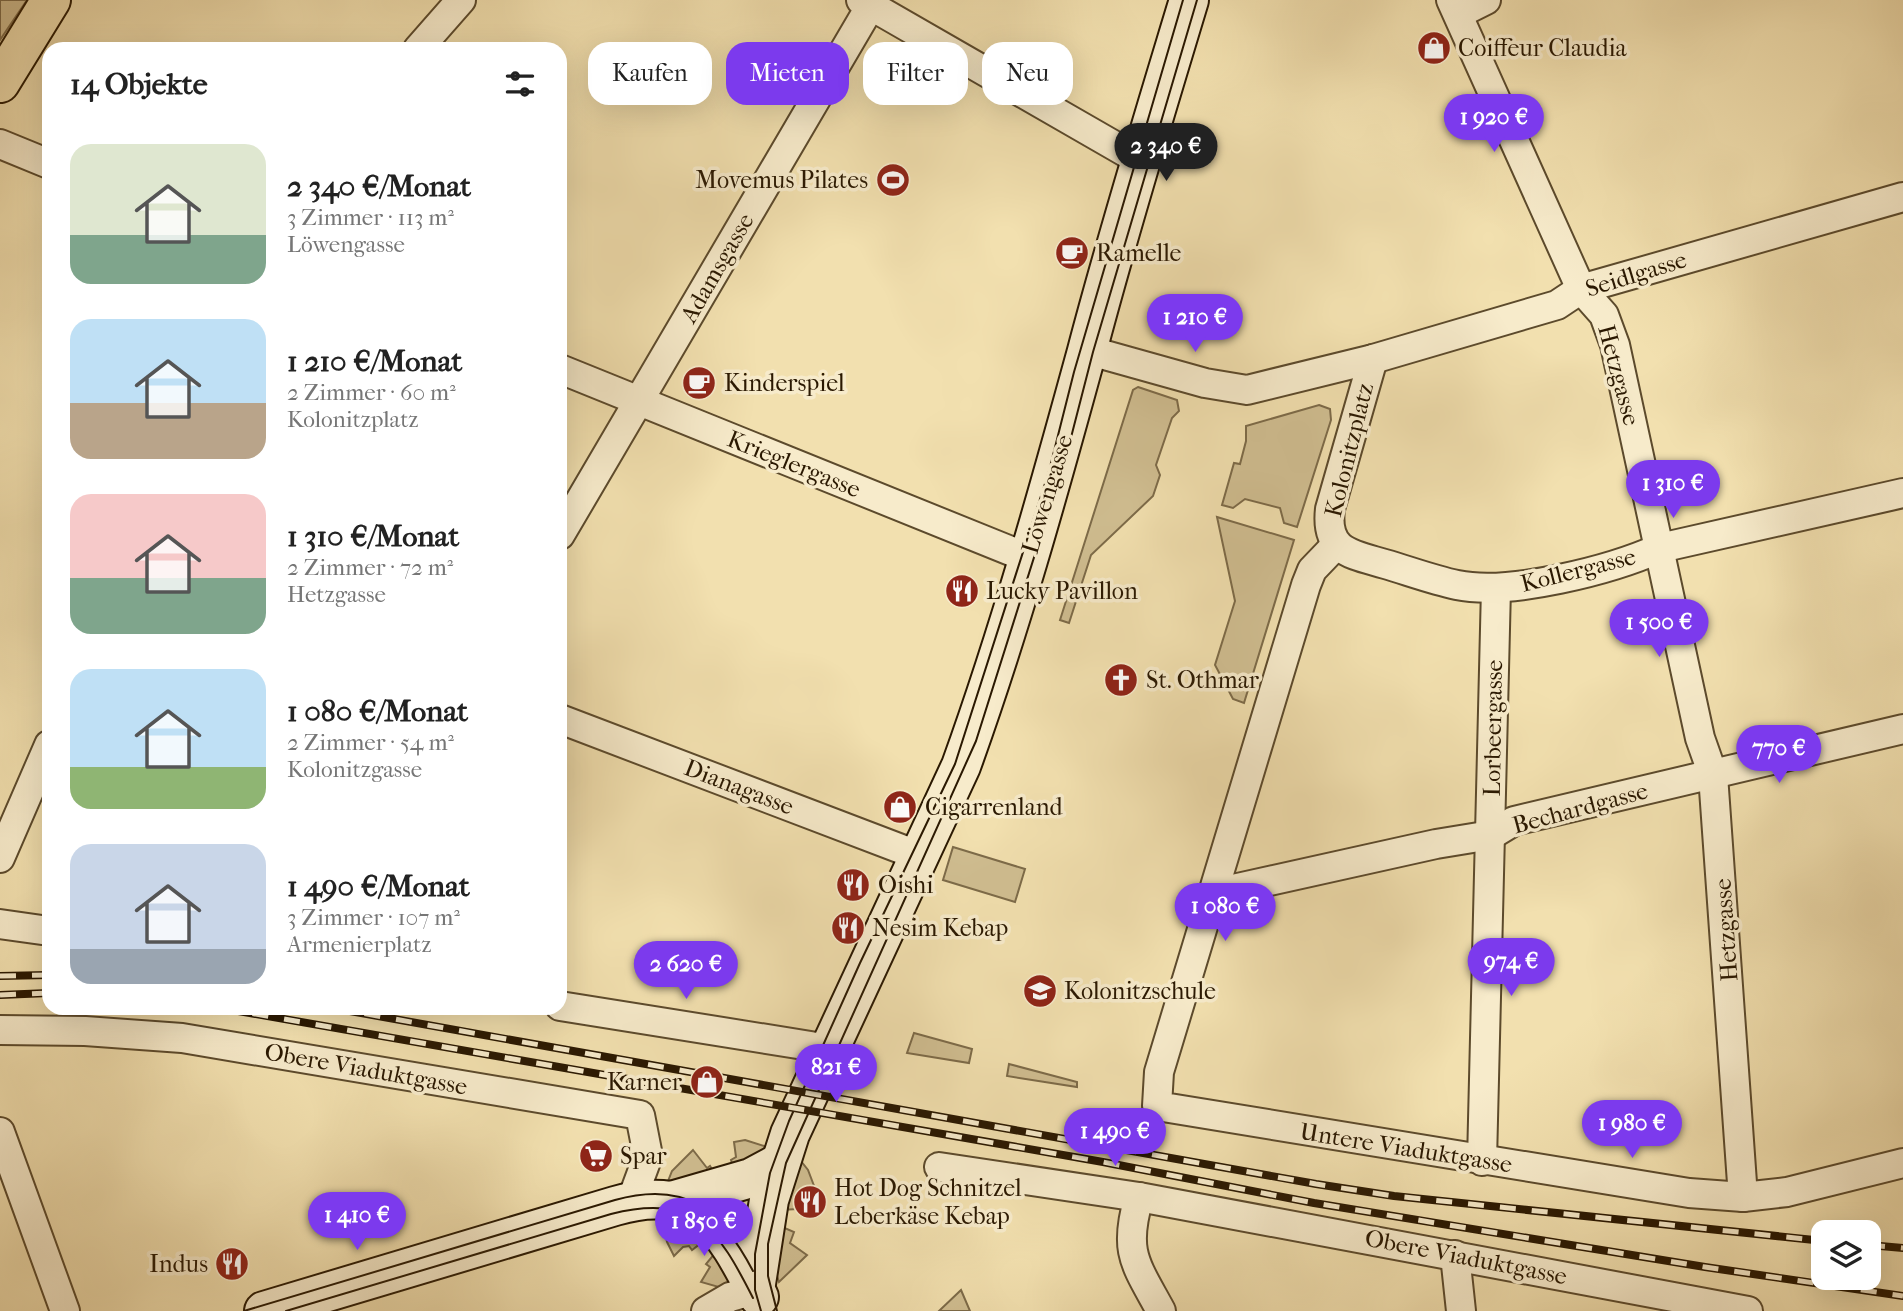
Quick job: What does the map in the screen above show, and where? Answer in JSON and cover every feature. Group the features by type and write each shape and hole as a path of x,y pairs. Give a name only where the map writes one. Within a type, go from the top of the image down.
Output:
{"main road":[{"path":"0,83 51,0"}],"street":[{"path":"424,42 461,0"},
{"name":"Löwengasse","path":"761,1301 766,1216 779,1163 917,855 961,766 1060,456 1087,350 1189,0"},
{"path":"1455,7 1486,0"},
{"path":"869,2 1141,161"},
{"name":"Adamsgasse","path":"567,524 869,2"},
{"name":"Hetzgasse","path":"1455,7 1581,289 1604,315 1615,345 1700,738 1713,775 1743,1197"},
{"path":"0,144 42,161"},
{"name":"Seidlgasse","path":"1373,359 1557,305 1581,289 1903,197"},
{"name":"Kolonitzplatz","path":"1087,350 1205,383 1247,390 1373,359 1330,509 1329,529 1336,545 1312,570 1306,585 1215,894 1159,1072 1157,1106"},
{"name":"Krieglergasse","path":"567,372 1028,558"},
{"name":"Kollergasse","path":"1336,545 1353,554 1459,586 1526,586 1641,556 1660,548 1903,493"},
{"name":"Lorbeergasse","path":"1482,1161 1496,588"},
{"name":"Dianagasse","path":"567,722 917,855"},
{"name":"Bechardgasse","path":"1215,894 1436,844 1491,835 1514,821 1903,729"},
{"path":"0,858 42,761"},
{"path":"0,924 42,930"},
{"path":"567,1007 829,1049"},
{"name":"Obere Viaduktgasse","path":"0,1030 85,1031 182,1038 640,1115 648,1156 650,1202"},
{"name":"Untere Viaduktgasse","path":"1157,1106 1689,1194 1743,1197 1787,1192 1903,1163"},
{"path":"0,1132 65,1311"},
{"path":"264,1311 650,1202 751,1178 779,1163"},
{"name":"Obere Viaduktgasse","path":"939,1167 1139,1197 1738,1310"},
{"path":"1139,1197 1131,1227 1135,1264 1161,1311"},
{"path":"650,1202 693,1209 717,1225 761,1301"},
{"path":"1455,1255 1461,1311"},
{"path":"706,1311 730,1297 761,1301"}],"shaded area":[{"path":"0,0 27,0 0,40"},
{"path":"1138,387 1177,400 1179,411 1172,418 1156,465 1160,475 1153,496 1091,555 1069,623 1060,620 1133,390"},
{"path":"1319,405 1330,409 1331,420 1297,527 1284,523 1280,508 1245,499 1233,508 1222,505 1234,463 1240,464 1246,441 1246,426"},
{"path":"1217,517 1294,540 1244,703 1233,699 1215,665 1235,601"},
{"path":"953,847 1025,869 1015,902 943,880"},
{"path":"914,1033 972,1049 969,1063 907,1053"},
{"path":"1009,1064 1077,1082 1077,1087 1007,1076"},
{"path":"745,1140 767,1147 756,1162 735,1173 731,1160 736,1157 734,1142"},
{"path":"693,1150 707,1168 710,1166 719,1181 666,1186 672,1171"},
{"path":"797,1156 808,1170 816,1191 797,1197 797,1209 781,1210"},
{"path":"662,1217 682,1224 705,1240 692,1250 689,1246 683,1247 674,1256 667,1242"},
{"path":"780,1226 794,1232 790,1243 807,1255 779,1282 776,1273"},
{"path":"715,1253 736,1292 701,1282 710,1267 706,1264"},
{"path":"961,1290 970,1311 939,1311"}],"tram line":[{"path":"761,1311 755,1290 755,1254 770,1173 789,1121 860,963 955,764 1049,471 1074,372 1183,0"},
{"path":"777,1311 768,1276 768,1244 786,1163 976,741 1067,453 1093,352 1197,0"},
{"path":"244,1311 615,1200 640,1195 662,1194 699,1205 728,1231 753,1271"},
{"path":"286,1311 611,1214 640,1209 664,1209 684,1213 700,1222 728,1253 753,1298"}],"railway":[{"path":"0,976 42,975"},
{"path":"0,995 42,993"},
{"path":"261,1015 1103,1162 1314,1203 1705,1267 1903,1296"},
{"path":"372,1015 1316,1184 1394,1196 1811,1240"},
{"path":"1881,1246 1903,1248"}],"place":[{"name":"Coiffeur Claudia","path":"1434,48"},
{"name":"Movemus Pilates","path":"893,180"},
{"name":"Ramelle","path":"1072,253"},
{"name":"Kinderspiel","path":"699,383"},
{"name":"Lucky Pavillon","path":"962,591"},
{"name":"St. Othmar","path":"1121,680"},
{"name":"Cigarrenland","path":"900,807"},
{"name":"Oishi","path":"853,885"},
{"name":"Nesim Kebap","path":"848,928"},
{"name":"Kolonitzschule","path":"1040,991"},
{"name":"Karner","path":"707,1082"},
{"name":"Spar","path":"596,1156"},
{"name":"Hot Dog Schnitzel Leberkäse Kebap","path":"810,1202"},
{"name":"Indus","path":"232,1264"}]}
